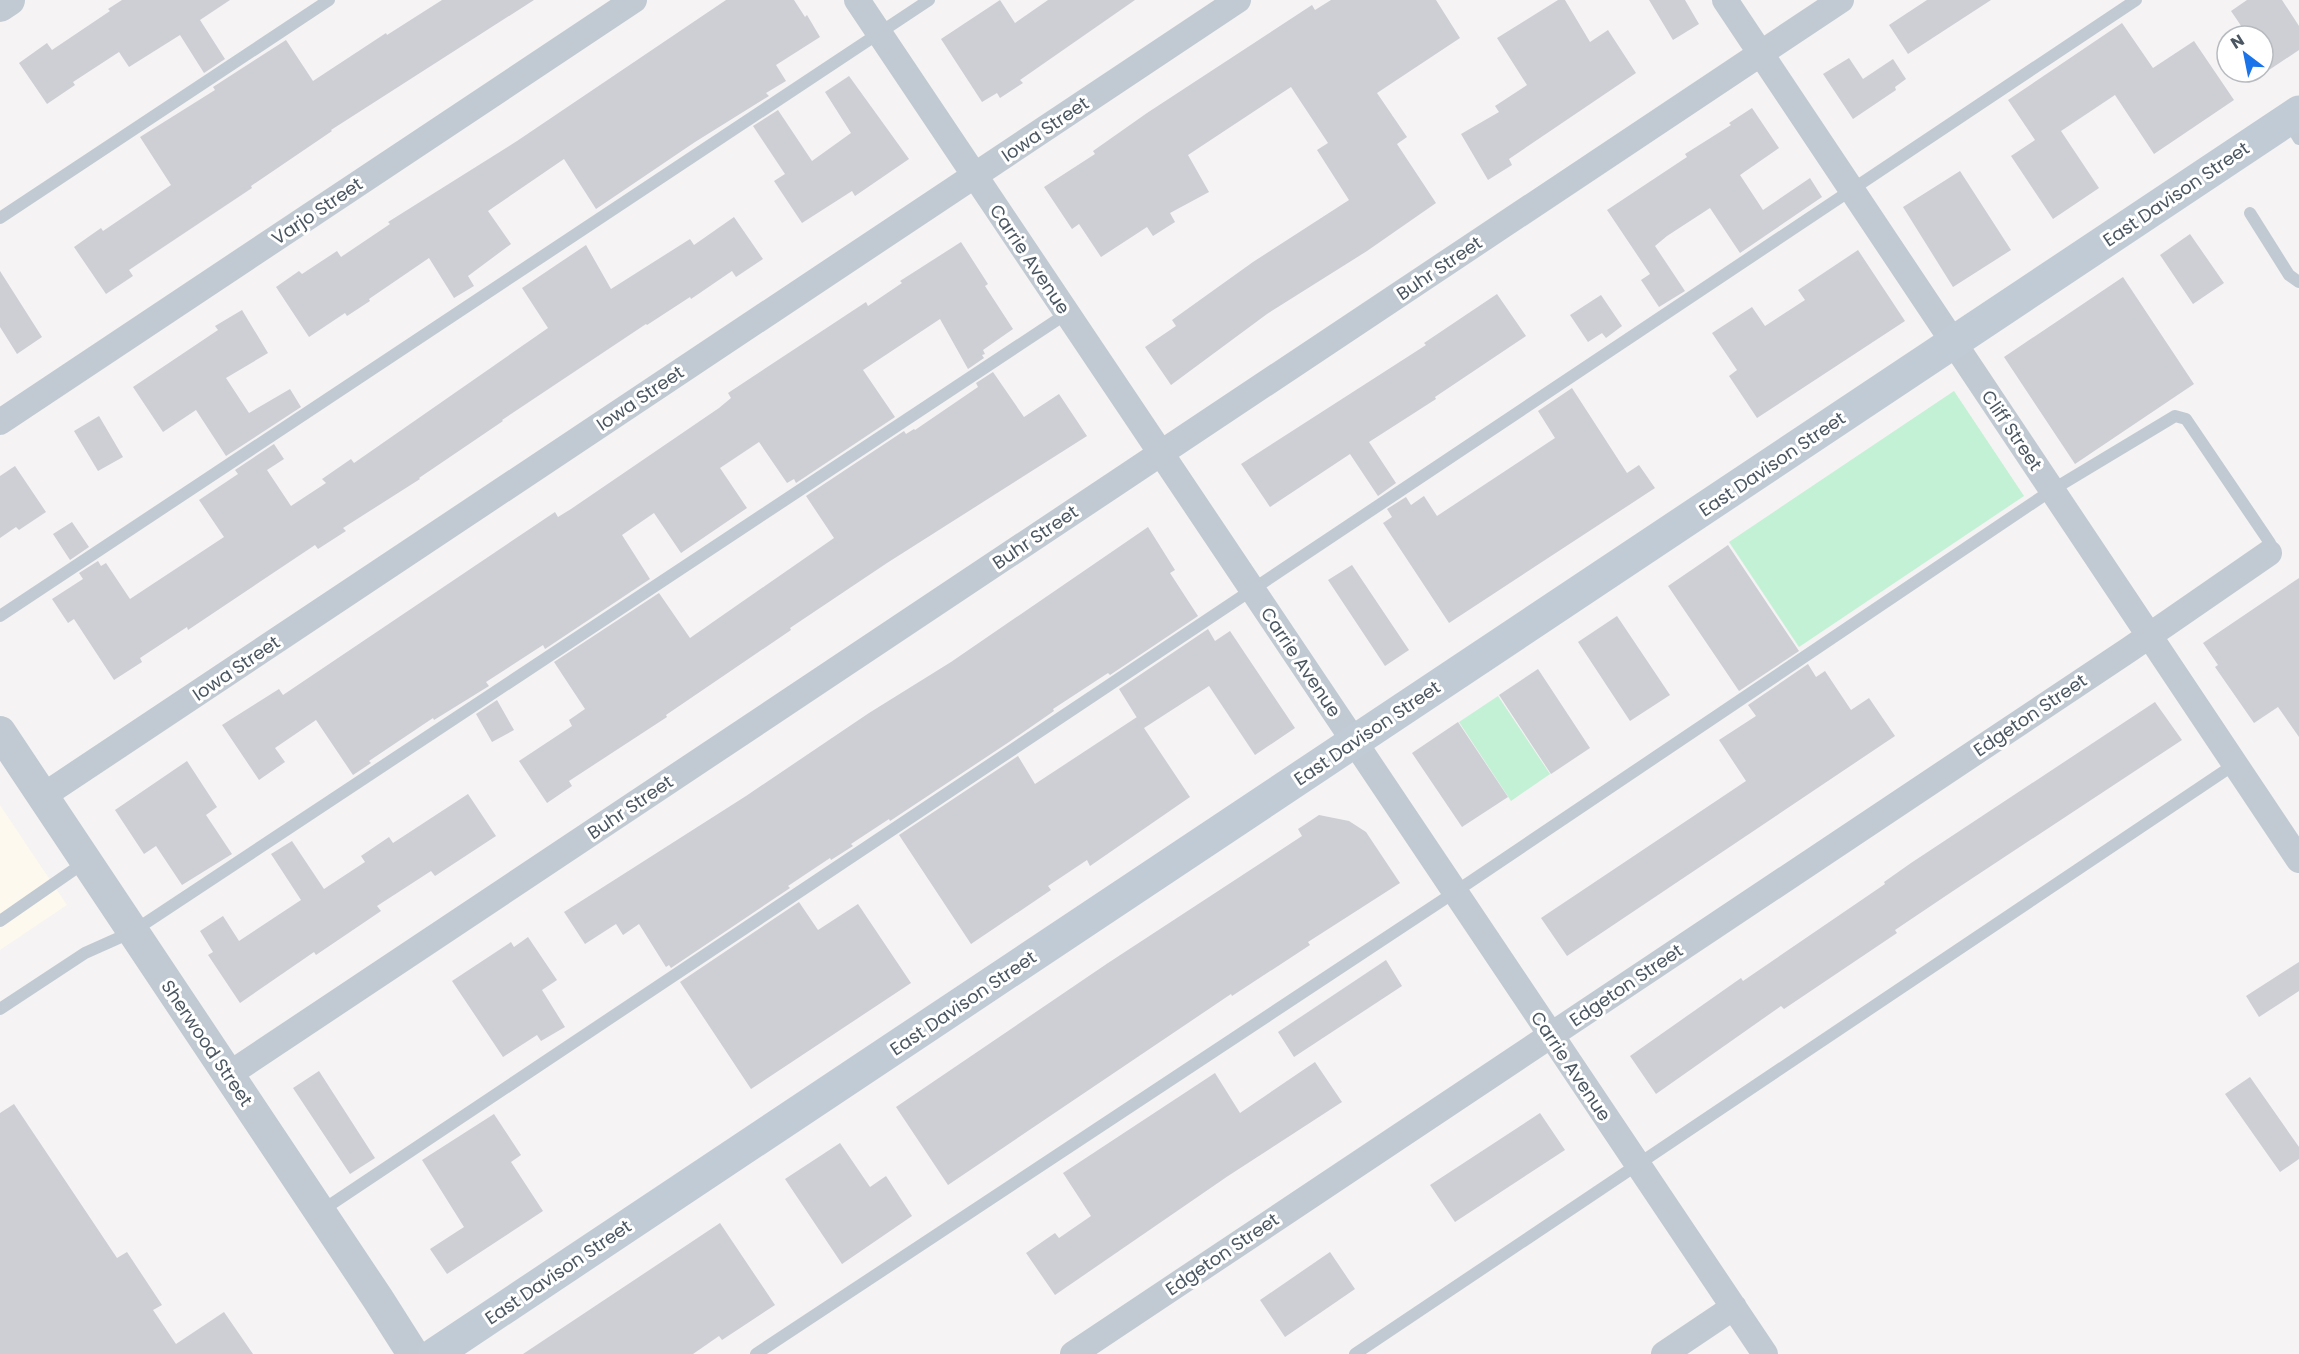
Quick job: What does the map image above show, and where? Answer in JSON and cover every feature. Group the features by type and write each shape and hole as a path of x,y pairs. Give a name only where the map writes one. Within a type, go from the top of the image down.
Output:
{"main road":[{"name":"East Davison Street","path":"435,1354 1953,342 2295,124"}],"street":[{"name":"Varjo Street","path":"0,422 634,0"},
{"name":"Carrie Avenue","path":"857,0 1765,1354"},
{"name":"Iowa Street","path":"43,796 1238,0"},
{"name":"Cliff Street","path":"1725,0 2299,860"},
{"name":"Buhr Street","path":"228,1075 1841,0"},
{"name":"Edgeton Street","path":"1073,1354 1107,1345 1551,1035 2269,553"},
{"name":"Sherwood Street","path":"0,732 320,1211 412,1354"},
{"path":"1664,1354 1734,1307"}],"lane":[{"path":"0,218 329,0"},
{"path":"0,616 929,0"},
{"path":"320,1211 2136,0"},
{"path":"2250,213 2289,275 2299,282"},
{"path":"0,1009 85,953 132,932 1066,314"},
{"path":"756,1354 1455,892 2052,490 2175,416 2186,419 2271,543 2269,553"},
{"path":"1355,1354 2235,764"},
{"path":"0,921 86,861"}],"shaded area":[{"path":"0,805 67,905 0,950"}],"green space":[{"path":"1954,391 2024,496 1799,647 1729,542"},
{"path":"1498,696 1550,774 1511,801 1459,722"}],"building":[{"path":"122,0 230,0 200,20 225,59 204,73 180,35 129,67 119,52 73,82 75,85 47,104 19,63 47,43 52,50 110,11 108,9"},
{"path":"442,0 534,0 331,130 251,186 252,188 129,270 133,276 106,294 74,247 101,228 103,231 171,185 140,137 215,90 213,87 286,40 313,81 386,33 387,35"},
{"path":"726,0 794,0 805,17 807,15 820,37 776,65 786,81 766,93 769,96 695,142 596,209 564,159 488,211 511,244 468,276 474,286 454,298 429,258 369,299 370,301 347,316 345,313 309,337 276,287 299,271 302,274 337,251 341,257 390,224 388,222 517,141"},
{"path":"1000,0 1015,23 1048,0 1135,0 1020,80 1023,83 1000,98 997,93 982,102 941,39"},
{"path":"1331,0 1436,0 1460,38 1377,93 1407,137 1397,144 1436,203 1367,251 1267,314 1171,385 1145,347 1176,326 1172,320 1253,262 1349,200 1317,150 1328,143 1291,87 1188,155 1209,192 1170,213 1175,222 1153,236 1147,227 1101,257 1079,224 1072,229 1044,187 1095,154 1093,151 1147,113 1312,5 1315,10"},
{"path":"1558,0 1565,0 1590,42 1608,30 1636,73 1509,159 1512,165 1488,180 1461,134 1499,112 1495,106 1527,85 1497,38"},
{"path":"1649,0 1685,0 1699,24 1673,40"},
{"path":"1927,0 1991,0 1908,54 1889,25"},
{"path":"2247,0 2282,0 2299,26 2299,50 2275,66 2275,24 2240,24 2231,11"},
{"path":"2122,23 2153,68 2194,41 2215,72 2215,84 2223,84 2234,100 2154,154 2115,95 2061,131 2099,188 2053,219 2011,156 2035,140 2008,100"},
{"path":"1849,58 1863,79 1893,59 1906,79 1895,87 1896,90 1853,119 1823,74"},
{"path":"849,76 909,159 855,196 852,191 802,223 774,181 785,174 753,126 778,110 812,161 851,133 825,92"},
{"path":"1752,108 1779,148 1740,175 1763,210 1810,178 1822,197 1740,253 1710,208 1667,236 1655,246 1685,291 1659,307 1641,280 1650,274 1607,210 1687,157 1685,154 1731,125 1729,123"},
{"path":"1960,171 2011,250 1953,287 1903,207"},
{"path":"734,217 763,259 736,277 732,271 691,299 690,297 646,324 502,420 420,479 343,528 346,531 318,549 315,545 188,630 187,627 140,658 142,662 114,680 74,619 68,623 52,599 83,579 79,573 98,561 101,566 106,563 130,599 224,537 199,500 238,474 235,470 274,444 284,459 267,470 291,506 326,483 322,479 351,459 354,463 548,328 522,288 586,245 611,289 690,239 694,245"},
{"path":"2190,234 2224,283 2193,304 2160,255"},
{"path":"961,242 988,284 985,286 1013,329 983,350 984,358 968,369 940,319 863,370 895,417 796,483 794,479 787,483 759,442 720,468 747,508 681,553 654,513 622,535 650,579 545,649 543,645 486,682 489,686 434,720 433,718 369,761 371,763 353,775 316,720 275,748 285,762 259,780 222,725 279,689 283,695 555,512 558,517 571,509 719,408 731,398 728,393 866,302 868,306 902,283 900,281"},
{"path":"1858,250 1905,321 1757,418 1729,376 1737,370 1712,333 1752,307 1765,326 1805,300 1798,290"},
{"path":"0,271 42,337 17,354 0,327"},
{"path":"2123,277 2194,384 2075,464 2004,357"},
{"path":"1497,294 1526,336 1435,397 1436,399 1369,442 1396,483 1378,496 1350,454 1270,507 1241,464 1426,345 1424,343"},
{"path":"1601,295 1622,326 1606,338 1602,333 1588,342 1570,315"},
{"path":"242,310 268,353 226,378 249,413 290,389 301,407 226,456 196,410 163,432 133,387 218,330 215,326"},
{"path":"993,372 1024,417 1059,394 1087,436 887,563 790,628 791,630 666,715 667,717 569,781 572,786 547,803 519,761 572,726 569,720 585,709 554,662 659,593 690,638 834,538 806,496 904,431 906,434 915,430 978,387 976,383"},
{"path":"1572,388 1627,473 1639,465 1655,488 1449,623 1383,523 1392,517 1387,509 1406,497 1411,505 1424,496 1437,516 1555,438 1538,411"},
{"path":"99,416 123,457 98,471 74,431"},
{"path":"15,466 46,512 19,530 16,527 0,538 0,476"},
{"path":"72,522 89,547 70,560 53,534"},
{"path":"1148,527 1175,570 1170,573 1198,616 1110,675 1108,673 1053,709 1054,711 1009,742 890,821 889,819 851,844 853,846 831,860 830,858 788,886 790,888 671,968 669,965 666,967 639,924 623,935 616,924 585,944 564,912 951,662"},
{"path":"1728,545 1799,651 1739,691 1668,586"},
{"path":"1352,565 1409,650 1385,666 1328,580"},
{"path":"2299,578 2299,737 2278,707 2254,723 2215,667 2218,665 2203,643"},
{"path":"1617,616 1670,695 1630,721 1578,642"},
{"path":"1208,629 1215,641 1230,631 1295,728 1255,755 1209,686 1144,728 1190,797 1090,866 1087,860 1048,886 1051,890 971,944 899,835 1018,756 1035,784 1137,717 1119,689"},
{"path":"1808,664 1816,677 1825,671 1851,710 1869,698 1895,736 1567,956 1541,918 1746,781 1719,740 1756,716 1748,705"},
{"path":"1538,669 1590,748 1551,774 1499,695"},
{"path":"497,700 514,730 492,742 476,714"},
{"path":"2155,702 2182,740 1895,930 1897,933 1784,1009 1781,1006 1656,1094 1630,1056 1741,978 1743,981 1885,884 1884,882 1911,863"},
{"path":"1458,722 1508,797 1462,827 1412,753"},
{"path":"187,761 217,807 206,815 232,854 182,885 156,846 144,854 115,810"},
{"path":"468,794 496,836 435,876 431,871 377,906 381,911 316,955 314,952 240,1003 208,955 213,952 200,931 223,916 239,941 301,900 271,854 292,841 324,889 365,862 361,856 389,837 393,843"},
{"path":"1319,815 1349,821 1366,832 1400,883 1308,942 1310,945 1232,996 1231,994 948,1185 896,1107 1108,963 1302,836 1298,829"},
{"path":"799,902 818,930 858,904 911,983 751,1089 680,982"},
{"path":"528,937 557,980 542,990 565,1027 541,1041 537,1035 503,1057 452,981 511,942 514,947"},
{"path":"1386,960 1402,986 1294,1057 1278,1032"},
{"path":"2299,962 2299,991 2259,1017 2246,996"},
{"path":"1315,1062 1342,1102 1228,1176 1055,1295 1026,1253 1055,1233 1059,1238 1091,1216 1063,1173 1215,1073 1240,1113"},
{"path":"319,1071 375,1158 350,1174 293,1088"},
{"path":"2250,1077 2299,1147 2299,1159 2280,1172 2225,1094"},
{"path":"14,1104 117,1258 127,1252 162,1305 153,1310 176,1344 224,1312 253,1354 0,1354 0,1113"},
{"path":"1540,1113 1565,1150 1455,1222 1430,1185"},
{"path":"494,1114 521,1155 511,1162 543,1211 447,1274 430,1249 464,1227 422,1160"},
{"path":"840,1143 870,1187 886,1176 912,1216 842,1264 785,1179"},
{"path":"720,1223 775,1305 722,1340 719,1336 693,1354 523,1354"},
{"path":"1330,1252 1355,1289 1285,1337 1260,1300"}]}
